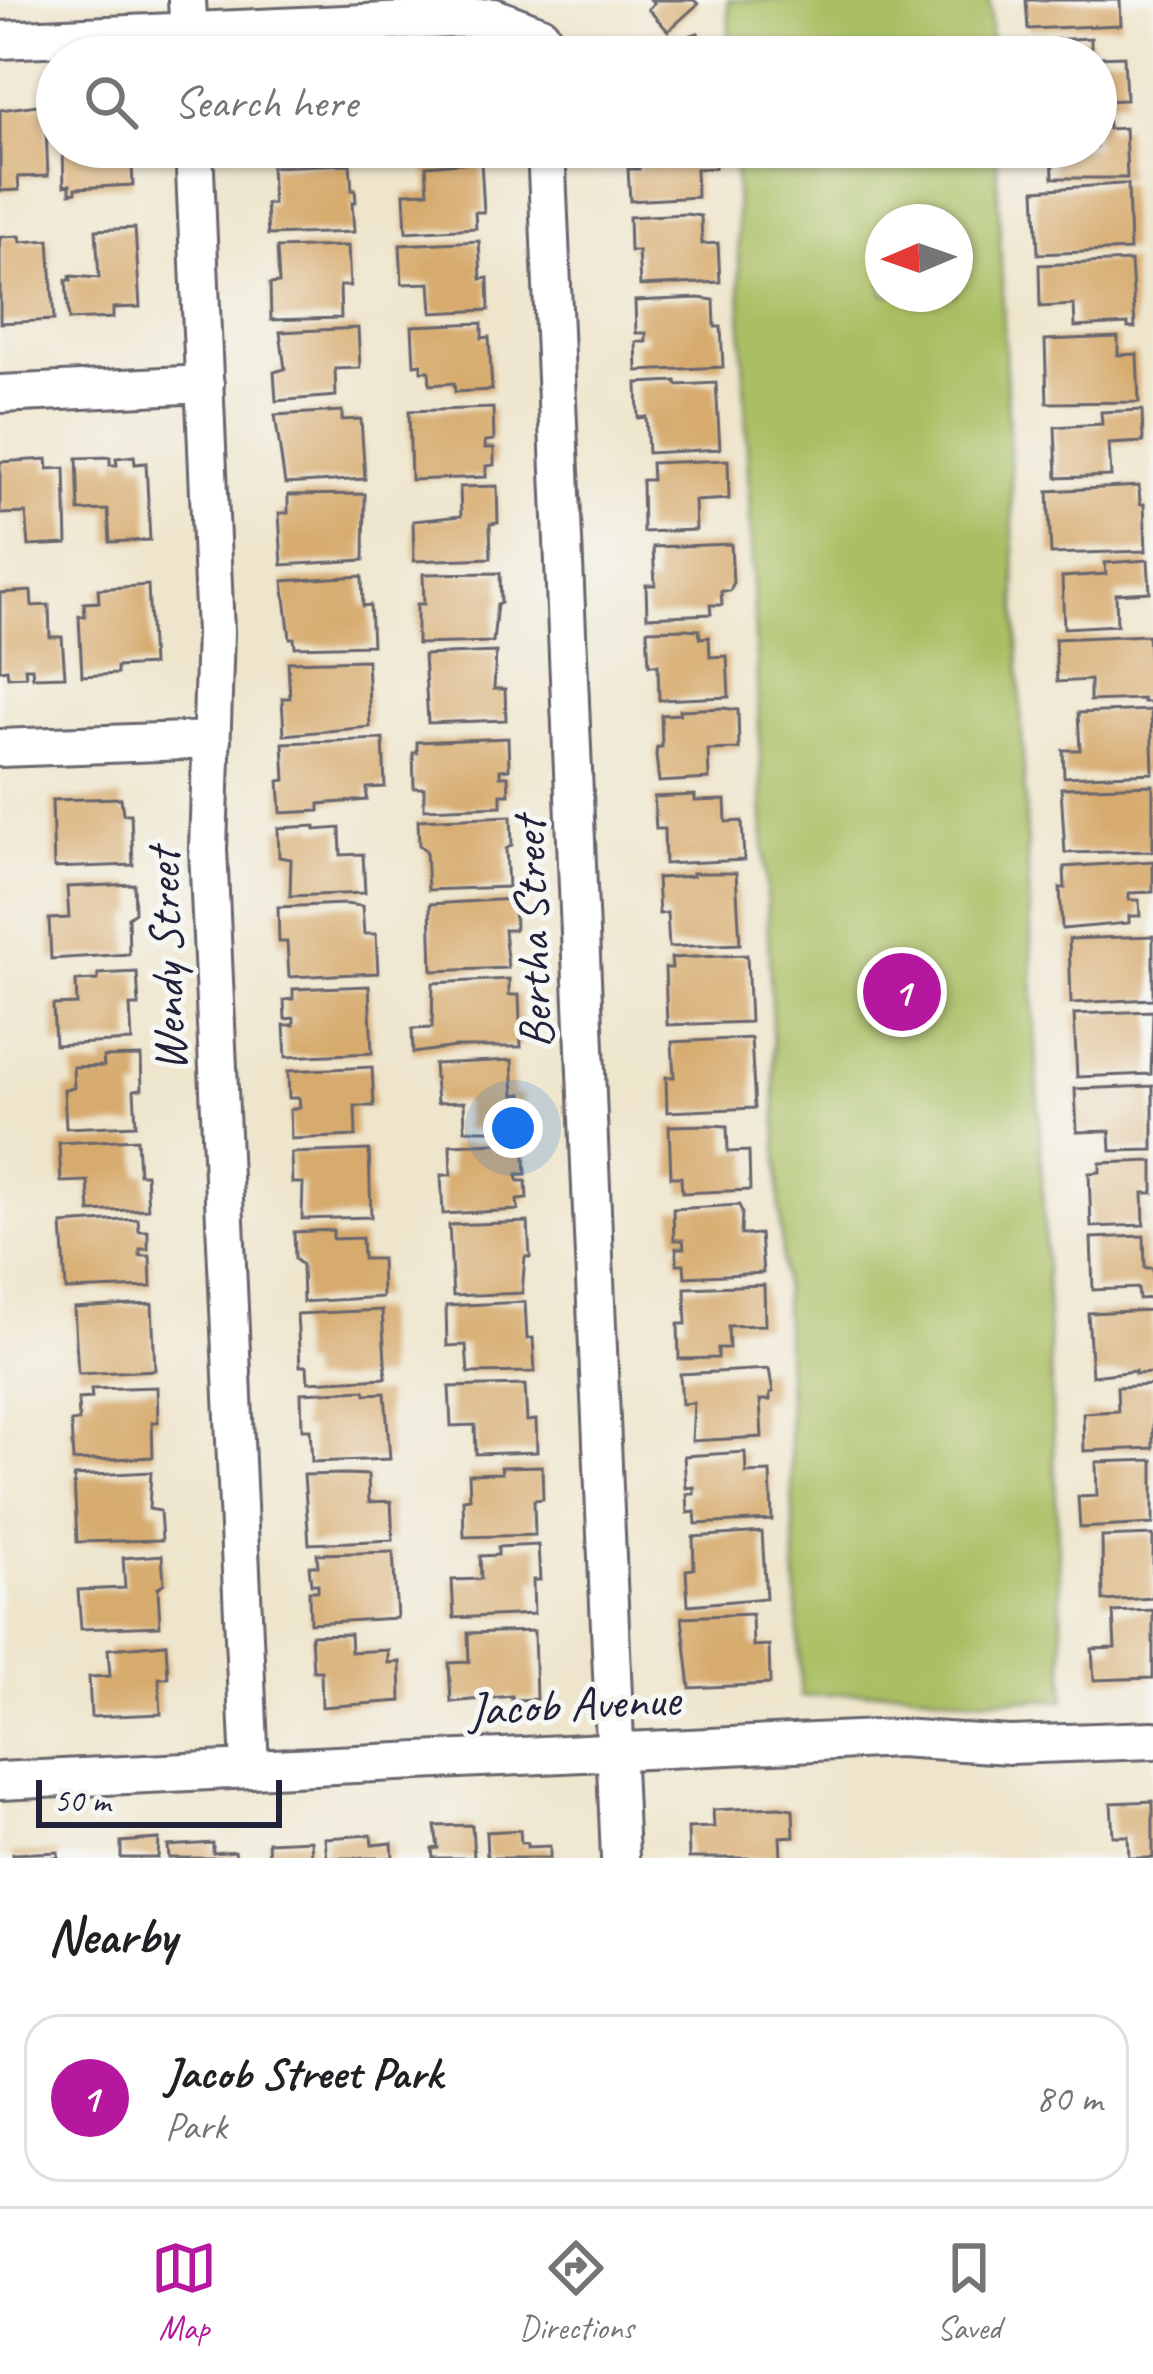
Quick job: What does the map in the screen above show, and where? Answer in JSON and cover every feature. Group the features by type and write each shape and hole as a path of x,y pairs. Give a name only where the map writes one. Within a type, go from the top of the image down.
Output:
{"street":[{"path":"69,36 494,17 525,36"},
{"path":"0,40 36,38"},
{"name":"Wendy Street","path":"195,168 214,632 208,849 250,1768"},
{"name":"Bertha Street","path":"547,168 620,1858"},
{"path":"0,394 205,384"},
{"path":"0,748 212,740"},
{"name":"Jacob Avenue","path":"0,1781 898,1738 1010,1744 1153,1740"}],"green space":[{"path":"728,0 990,0 991,36 729,36"},
{"path":"735,168 997,168 1065,1700 966,1699 897,1690 801,1697"}],"building":[{"path":"651,0 694,0 698,4 668,31 648,9 654,3"},
{"path":"1026,0 1120,0 1121,25 1028,29"},
{"path":"1117,56 1124,56 1126,100 1117,100"},
{"path":"36,105 36,168 48,168 48,176 18,177 19,190 0,191 0,110"},
{"path":"1117,128 1125,128 1127,178 1053,178 1053,168 1117,168"},
{"path":"64,168 132,168 133,185 76,188 70,193 70,185 64,186"},
{"path":"271,168 350,168 356,202 352,202 354,232 268,235 266,204 273,204"},
{"path":"426,168 481,168 484,212 475,212 476,228 406,232 404,193 428,192"},
{"path":"715,168 696,169 697,197 630,201 628,169"},
{"path":"1128,184 1130,250 1038,254 1035,190"},
{"path":"701,216 702,244 718,243 720,282 640,286 638,251 630,251 629,217"},
{"path":"135,228 140,307 113,308 113,318 69,320 66,280 70,276 99,278 96,230"},
{"path":"20,236 21,242 49,240 54,320 0,323 0,237"},
{"path":"479,241 481,279 488,278 489,310 432,313 430,283 402,284 400,245"},
{"path":"348,246 350,286 340,286 341,318 271,320 270,284 279,283 277,248"},
{"path":"1131,261 1135,328 1128,324 1075,327 1074,305 1040,307 1039,265"},
{"path":"714,300 723,367 637,371 636,342 646,342 646,333 636,333 635,301"},
{"path":"482,323 482,338 489,337 492,390 455,392 454,383 430,385 429,371 414,365 412,326"},
{"path":"358,328 360,368 335,369 336,396 276,401 274,372 285,369 280,332"},
{"path":"1118,337 1118,355 1137,354 1139,402 1047,403 1045,340"},
{"path":"676,381 677,385 716,383 720,449 648,453 646,417 638,418 637,383"},
{"path":"493,408 494,440 485,441 485,448 494,448 494,465 486,466 486,477 411,480 409,411"},
{"path":"1142,410 1143,442 1109,444 1111,476 1057,478 1055,427 1102,424 1101,412"},
{"path":"342,411 342,420 361,419 365,479 285,484 275,415"},
{"path":"134,456 135,464 146,463 150,540 110,542 108,510 79,511 77,458 110,457 110,465 117,465 116,458"},
{"path":"47,459 48,469 65,468 67,544 29,546 26,513 0,514 0,462"},
{"path":"728,460 729,499 695,501 696,530 643,532 642,480 652,480 651,463"},
{"path":"497,486 498,523 490,524 491,558 414,561 413,521 461,516 460,487"},
{"path":"1139,486 1146,551 1051,554 1048,491"},
{"path":"365,494 364,560 282,565 279,513 288,513 288,495"},
{"path":"731,544 733,584 730,591 721,591 722,605 710,605 711,614 647,617 646,585 655,585 653,547"},
{"path":"1148,560 1150,592 1116,594 1117,625 1064,628 1062,577 1106,574 1105,563"},
{"path":"500,573 501,603 497,604 493,642 417,644 423,574"},
{"path":"362,576 363,606 370,605 372,645 295,647 283,581"},
{"path":"148,585 152,665 82,676 79,616 85,616 84,603 99,602 98,589"},
{"path":"31,591 32,606 49,605 50,637 62,637 65,676 33,677 32,668 25,668 26,676 8,677 7,669 0,670 0,593"},
{"path":"647,630 699,630 700,638 709,637 710,657 727,656 729,697 659,700 658,665 649,665"},
{"path":"1148,635 1152,702 1090,701 1090,680 1057,682 1055,639"},
{"path":"496,652 494,689 505,689 506,720 428,723 424,655"},
{"path":"367,660 370,727 284,735 282,698 290,698 288,662"},
{"path":"738,710 739,749 708,750 709,779 659,782 656,755 657,747 662,747 661,715"},
{"path":"1151,710 1153,773 1064,777 1063,750 1080,750 1078,713"},
{"path":"508,738 509,769 500,770 500,776 508,776 509,794 501,794 501,806 424,809 424,788 414,788 417,742"},
{"path":"383,739 385,787 367,788 367,800 319,804 319,811 281,813 283,743"},
{"path":"1153,785 1153,851 1065,853 1061,788"},
{"path":"695,795 695,801 725,800 726,822 742,821 744,860 665,864 664,829 656,829 654,797"},
{"path":"121,798 123,814 131,814 133,865 54,868 52,800"},
{"path":"511,816 512,845 506,849 508,887 428,890 418,820"},
{"path":"315,826 315,830 340,828 341,855 363,854 365,893 290,896 291,859 279,857 278,828"},
{"path":"1153,861 1153,892 1129,893 1129,900 1139,900 1140,916 1129,916 1129,923 1062,929 1064,867"},
{"path":"736,873 740,944 669,947 667,913 659,914 657,878"},
{"path":"134,884 135,912 128,917 129,954 51,959 49,919 69,918 67,887"},
{"path":"514,899 515,930 504,930 508,968 432,971 430,904"},
{"path":"362,906 364,934 376,934 378,973 289,977 287,942 279,942 278,907"},
{"path":"1153,936 1153,999 1071,1003 1069,939"},
{"path":"747,955 750,1022 667,1025 665,968 672,968 671,958"},
{"path":"137,972 139,1006 130,1006 132,1041 55,1045 53,1005 77,1004 76,981 98,980 98,974"},
{"path":"509,979 509,995 519,995 521,1047 455,1047 413,1053 412,1029 432,1028 433,983"},
{"path":"369,986 372,1053 286,1057 284,1025 294,1025 294,1018 285,1019 284,1000 293,999 293,989"},
{"path":"1153,1011 1151,1074 1077,1077 1074,1014"},
{"path":"751,1038 755,1108 667,1112 666,1077 674,1077 672,1042"},
{"path":"141,1056 142,1089 134,1090 136,1125 66,1128 64,1089 74,1088 73,1067 104,1066 103,1057"},
{"path":"512,1060 514,1095 522,1094 524,1130 465,1130 464,1102 437,1103 434,1064"},
{"path":"372,1067 374,1106 355,1106 356,1136 291,1139 290,1110 300,1107 299,1098 289,1098 288,1071"},
{"path":"1153,1086 1153,1150 1111,1151 1110,1131 1077,1132 1075,1089"},
{"path":"669,1126 727,1126 728,1152 749,1151 750,1190 682,1193 681,1177 671,1177"},
{"path":"137,1139 148,1209 90,1212 88,1181 61,1182 59,1143"},
{"path":"524,1142 526,1174 517,1174 518,1181 526,1181 527,1199 517,1200 518,1210 443,1214 441,1175 451,1175 450,1145"},
{"path":"369,1150 371,1217 302,1219 303,1183 292,1183 291,1153"},
{"path":"1153,1161 1153,1193 1143,1193 1144,1225 1091,1227 1089,1173 1100,1172 1100,1163"},
{"path":"739,1205 741,1235 760,1234 763,1273 685,1277 684,1264 677,1264 676,1248 684,1248 683,1240 674,1240 673,1209"},
{"path":"138,1219 139,1231 148,1231 148,1249 140,1249 140,1256 150,1256 151,1287 66,1290 62,1224"},
{"path":"528,1222 530,1257 525,1257 522,1293 453,1296 449,1225"},
{"path":"333,1230 333,1239 362,1238 363,1259 381,1259 382,1297 303,1302 302,1265 295,1259 294,1232"},
{"path":"1144,1236 1145,1268 1153,1268 1153,1298 1139,1299 1138,1288 1093,1290 1091,1238"},
{"path":"764,1285 765,1325 728,1326 729,1348 718,1348 718,1358 679,1359 678,1324 686,1324 685,1288"},
{"path":"525,1302 535,1372 468,1373 466,1345 447,1346 446,1306"},
{"path":"152,1304 155,1370 78,1374 74,1308"},
{"path":"382,1310 386,1378 308,1382 307,1366 300,1366 297,1314"},
{"path":"1153,1310 1153,1373 1092,1376 1088,1313"},
{"path":"769,1369 773,1392 770,1400 760,1400 762,1437 692,1441 694,1403 682,1404 680,1374"},
{"path":"525,1385 527,1421 536,1420 537,1452 476,1454 475,1425 451,1426 449,1387"},
{"path":"1153,1385 1153,1448 1084,1451 1083,1413 1118,1411 1117,1387"},
{"path":"157,1387 153,1457 73,1461 71,1422 79,1421 78,1399 92,1398 91,1389"},
{"path":"365,1390 366,1394 385,1393 390,1459 312,1462 310,1429 302,1429 301,1393"},
{"path":"745,1452 746,1473 770,1472 772,1520 696,1524 695,1512 688,1513 687,1494 694,1494 694,1487 686,1488 684,1456"},
{"path":"1153,1460 1153,1524 1080,1528 1078,1497 1097,1496 1096,1462"},
{"path":"542,1466 543,1499 534,1500 535,1535 464,1537 463,1499 470,1498 469,1474"},
{"path":"151,1472 149,1509 160,1511 162,1540 77,1542 74,1476"},
{"path":"304,1475 368,1475 369,1502 391,1501 393,1540 309,1544"},
{"path":"762,1532 766,1598 688,1605 686,1570 694,1569 693,1537"},
{"path":"1153,1535 1153,1598 1103,1601 1102,1537"},
{"path":"538,1545 540,1580 533,1580 534,1614 454,1618 452,1580 481,1579 480,1556 498,1555 498,1547"},
{"path":"393,1552 397,1618 310,1623 309,1591 318,1591 318,1584 311,1584 309,1566 318,1566 317,1554"},
{"path":"162,1555 160,1626 81,1629 78,1590 125,1588 123,1558"},
{"path":"1153,1610 1153,1678 1094,1680 1092,1649 1115,1648 1113,1612"},
{"path":"752,1614 753,1646 769,1645 770,1684 690,1688 682,1617"},
{"path":"534,1631 536,1699 512,1700 512,1696 451,1702 449,1663 469,1662 468,1633"},
{"path":"350,1634 351,1652 388,1650 388,1663 400,1662 401,1701 322,1707 321,1671 313,1671 311,1635"},
{"path":"166,1644 168,1678 159,1678 161,1714 91,1717 89,1677 110,1676 108,1649"},
{"path":"1153,1801 1153,1858 1129,1858 1128,1836 1113,1836 1111,1803"},
{"path":"793,1809 794,1836 780,1837 781,1858 689,1858 688,1828 714,1827 713,1810"},
{"path":"472,1825 474,1858 433,1858 432,1849 438,1848 435,1826"},
{"path":"520,1830 521,1843 550,1846 550,1858 487,1858 486,1832"},
{"path":"371,1835 372,1845 392,1843 393,1858 327,1858 325,1838"},
{"path":"159,1839 158,1858 121,1858 121,1842"},
{"path":"311,1840 312,1858 269,1858 268,1842"},
{"path":"213,1843 213,1853 235,1851 236,1858 169,1858 168,1846"},
{"path":"58,1852 58,1858 12,1858 12,1854"}],"place":[{"name":"Jacob Street Park","path":"902,992"}]}
